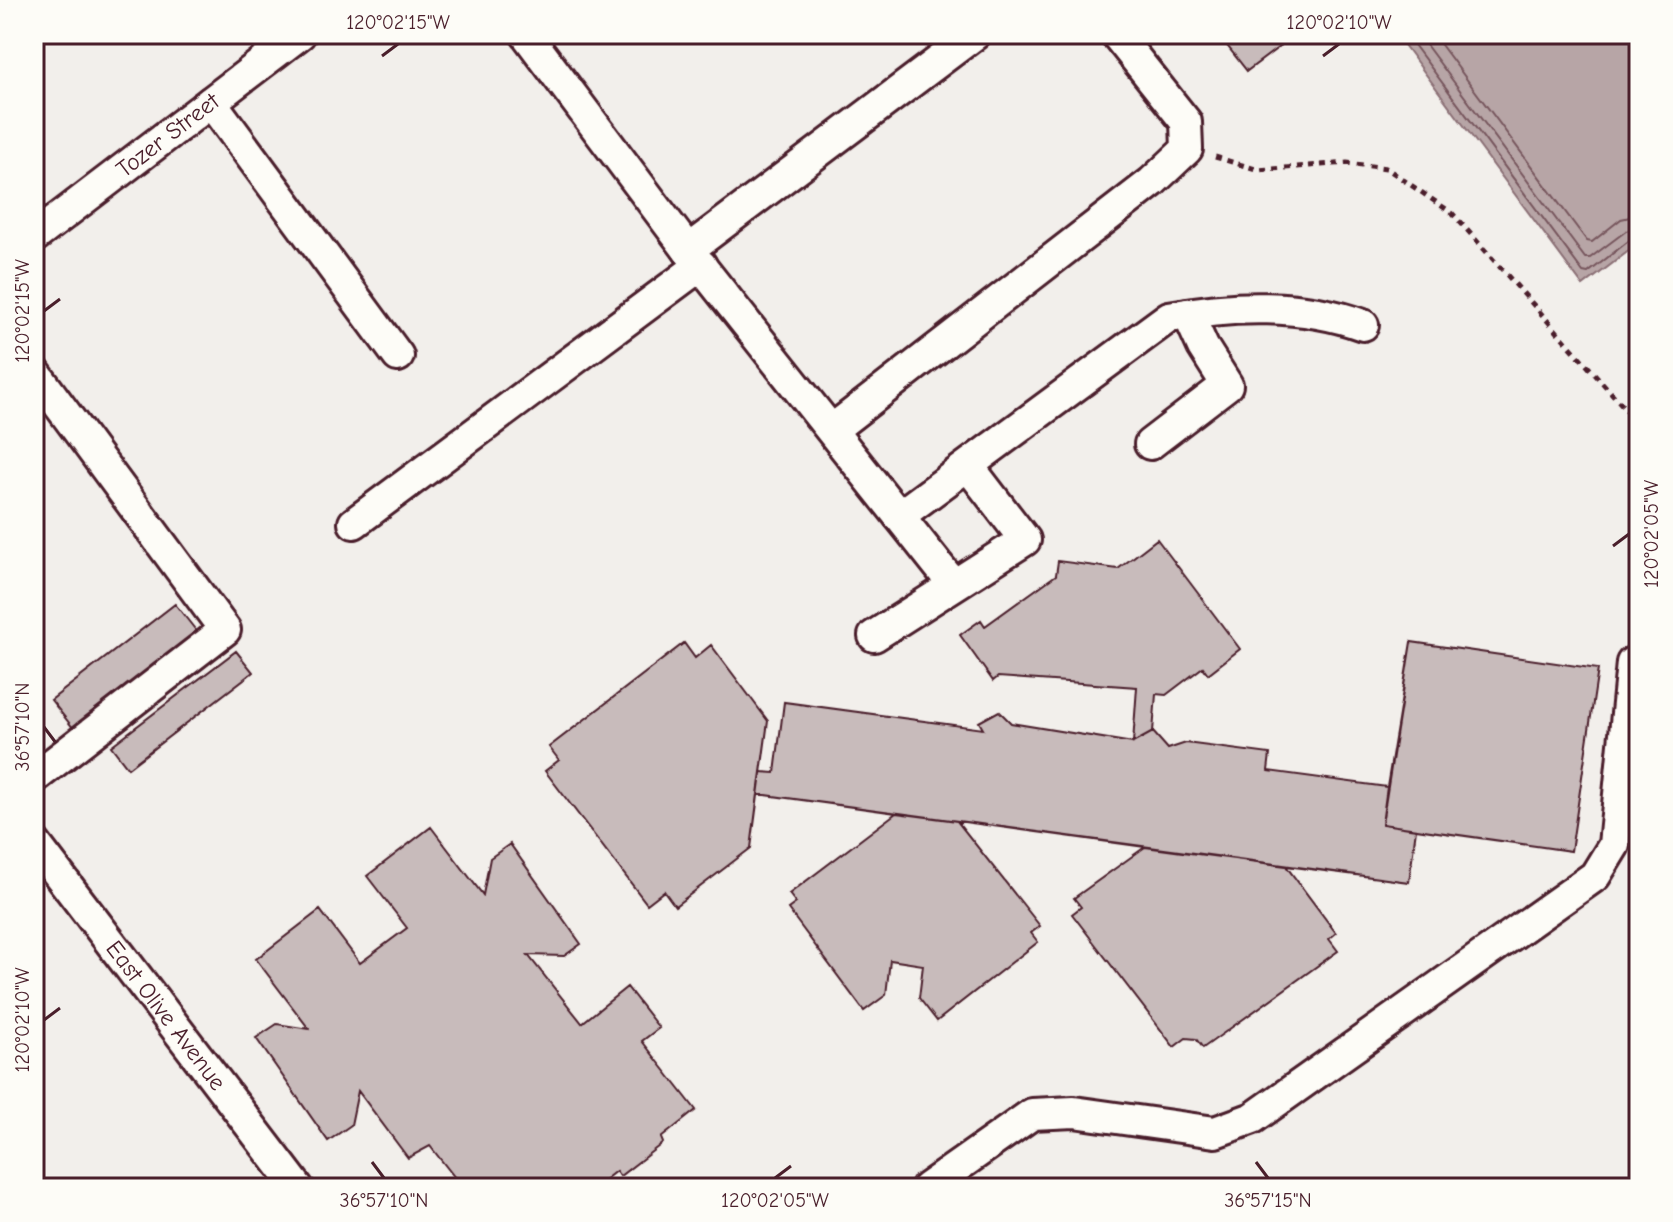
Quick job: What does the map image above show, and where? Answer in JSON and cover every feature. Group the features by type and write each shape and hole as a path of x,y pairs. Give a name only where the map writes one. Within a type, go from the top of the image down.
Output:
{"street":[{"name":"Tozer Street","path":"34,237 300,34"},
{"path":"526,34 694,257 953,584"},
{"path":"354,523 975,34"},
{"path":"833,429 1152,182 1187,149 1186,122 1116,34"},
{"path":"211,102 398,356"},
{"path":"899,516 1169,317 1212,309 1281,310 1337,316 1363,325"},
{"path":"1150,444 1227,385 1203,347 1188,314"},
{"path":"34,371 225,630 34,778"},
{"path":"874,636 1025,540 969,467"},
{"path":"927,1188 1032,1114 1074,1112 1215,1132 1253,1118 1595,876 1614,845 1632,663"},
{"name":"East Olive Avenue","path":"39,859 298,1188"}],"path":[{"path":"1187,149 1259,170 1347,163 1386,168 1452,213 1639,424"}],"water":[{"path":"1396,34 1639,34 1639,243 1583,286"}],"building":[{"path":"1218,34 1288,34 1291,38 1247,71"},
{"path":"1157,539 1240,649 1208,674 1203,667 1166,695 1156,694 1153,732 1168,749 1186,743 1270,754 1268,771 1387,787 1411,642 1598,669 1571,851 1416,829 1409,882 1286,866 1336,933 1329,939 1338,951 1203,1048 1196,1039 1186,1038 1174,1047 1072,914 1081,907 1074,898 1145,847 957,821 1040,926 1031,933 1038,942 937,1021 919,998 923,965 890,960 886,995 864,1011 788,909 796,903 789,894 896,813 758,794 751,848 675,906 664,891 647,904 545,771 559,760 549,747 684,643 695,658 711,645 768,721 761,772 775,773 784,702 983,729 979,722 999,711 1011,723 1133,743 1137,687 998,677 993,681 960,635 981,620 985,626 1056,575 1058,561 1118,569"},
{"path":"1157,539 1240,649 1208,674 1203,667 1166,695 1156,694 1153,732 1133,743 1137,687 998,677 993,681 960,635 981,620 985,626 1056,575 1058,561 1118,569"},
{"path":"175,604 198,633 74,729 51,700"},
{"path":"1411,642 1598,669 1571,851 1382,824"},
{"path":"684,643 695,658 711,645 768,721 751,848 675,906 664,891 647,904 545,771 559,760 549,747"},
{"path":"236,651 253,672 128,768 111,746"},
{"path":"784,702 983,729 979,722 999,711 1011,723 1133,743 1153,732 1168,749 1186,743 1270,754 1268,771 1387,787 1382,824 1416,829 1409,882 758,794 761,772 775,773"},
{"path":"896,813 957,821 1040,926 1031,933 1038,942 937,1021 919,998 923,965 890,960 886,995 864,1011 788,909 796,903 789,894"},
{"path":"431,827 483,895 490,858 510,844 581,944 564,956 528,955 582,1023 627,987 659,1028 642,1041 696,1110 661,1138 663,1143 620,1176 616,1171 598,1185 601,1188 463,1188 430,1146 408,1158 358,1091 351,1125 328,1141 256,1038 277,1024 309,1029 256,959 320,910 360,963 407,928 367,876"},
{"path":"1145,847 1286,866 1336,933 1329,939 1338,951 1203,1048 1196,1039 1186,1038 1174,1047 1072,914 1081,907 1074,898"}]}
